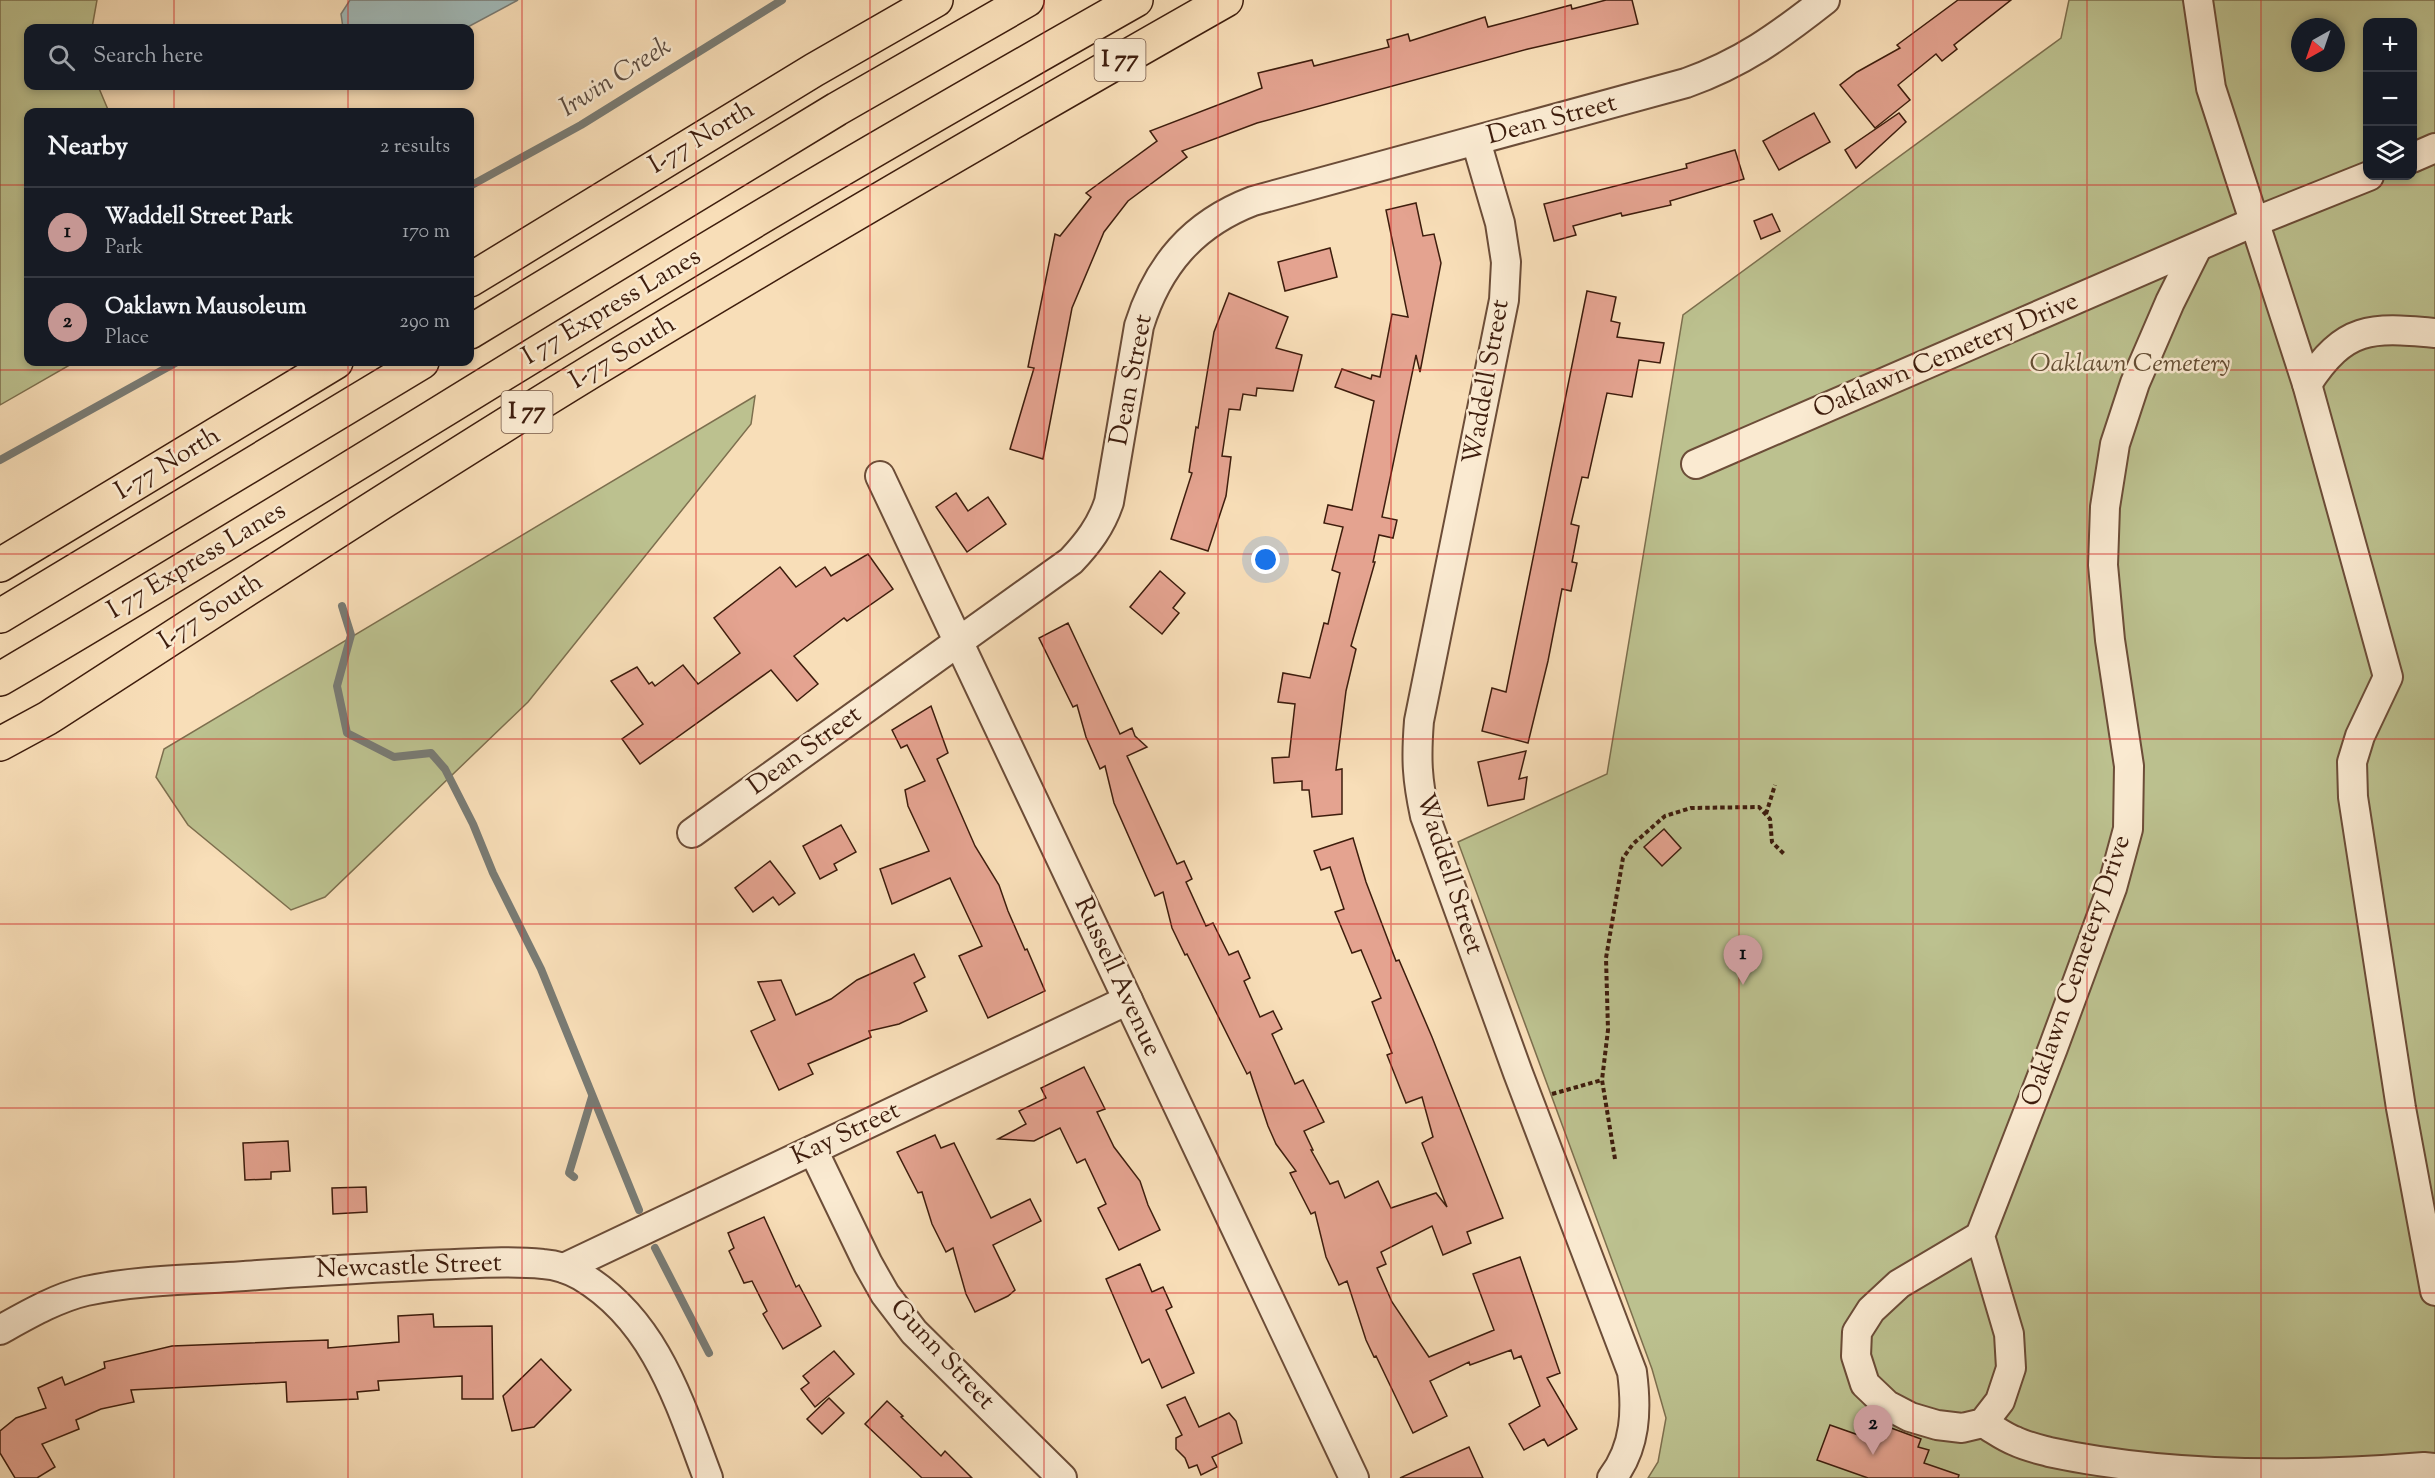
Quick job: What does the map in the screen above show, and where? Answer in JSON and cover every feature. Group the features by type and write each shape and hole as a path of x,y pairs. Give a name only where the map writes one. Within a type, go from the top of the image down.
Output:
{"highway":[{"name":"I-77 North","path":"474,278 814,70 936,0"},
{"name":"I 77 Express Lanes","path":"474,330 837,108 1027,0"},
{"name":"I 77 Express Lanes","path":"0,679 156,587 579,326 864,155 1136,0"},
{"name":"I-77 South","path":"0,744 48,718 369,510 593,370 1015,120 1226,0"},
{"name":"I-77 North","path":"0,565 329,366"},
{"name":"I 77 Express Lanes","path":"0,616 415,366"},
{"path":"0,751 48,718"}],"street":[{"name":"Dean Street","path":"692,833 1071,561 1090,540 1109,502 1145,309 1171,260 1194,235 1208,224 1253,201 1709,75 1775,39 1825,0"},
{"path":"2198,0 2211,88 2307,384 2388,677 2357,744 2352,762 2353,797 2401,1108 2435,1291"},
{"name":"Waddell Street","path":"1476,141 1500,223 1506,262 1504,300 1442,620 1419,721 1417,778 1425,816 1518,1073 1632,1372 1636,1405 1632,1438 1612,1478"},
{"path":"2417,156 2435,148"},
{"name":"Oaklawn Cemetery Drive","path":"1696,464 2254,222 2363,178"},
{"name":"Oaklawn Cemetery Drive","path":"1980,1236 2112,888 2128,829 2129,766 2110,640 2103,565 2105,507 2115,444 2135,383 2170,302 2197,248"},
{"path":"2307,384 2324,358 2351,337 2389,328 2435,333"},
{"name":"Russell Avenue","path":"880,476 1354,1478"},
{"name":"Kay Street","path":"564,1268 1128,1000"},
{"name":"Gunn Street","path":"813,1150 885,1294 914,1332 1062,1478"},
{"path":"1980,1236 2009,1334 2011,1368 2000,1401 1983,1423 1962,1428 1937,1425 1910,1417 1887,1405 1865,1384 1856,1356 1857,1332 1871,1310 1899,1284 1980,1236"},
{"name":"Newcastle Street","path":"0,1330 23,1317 84,1292 121,1286 320,1270 494,1262 544,1264 564,1268 600,1287 623,1308 653,1346 672,1382 708,1478"},
{"path":"1983,1423 2015,1441 2080,1462 2144,1473 2223,1476 2307,1475 2435,1468"}],"path":[{"path":"1766,814 1775,785"},
{"path":"1615,1159 1602,1080 1608,1030 1606,958 1623,858 1632,844 1665,816 1691,808 1732,806 1759,807 1770,819 1772,842 1784,854"},
{"path":"1551,1094 1602,1080"}],"green space":[{"path":"0,0 97,0 93,24 24,24 24,90 100,90 107,108 24,108 24,366 68,366 0,405"},
{"name":"Oaklawn Cemetery","path":"2069,0 2435,0 2435,1478 1648,1478 1658,1462 1666,1418 1652,1369 1458,842 1607,774 1683,315 2061,38"},
{"path":"755,396 751,424 528,702 325,897 291,910 188,825 156,777 164,749"}],"water":[{"path":"350,0 518,0 473,24 342,24 341,14"}],"building":[{"path":"1606,0 1632,0 1638,24 1528,49 1257,123 1182,151 1187,157 1128,201 1104,232 1072,308 1043,459 1010,449 1034,368 1028,367 1055,234 1060,236 1091,197 1086,193 1157,141 1150,131 1262,88 1258,73 1312,60 1314,66 1389,47 1387,40 1408,34 1410,41 1485,17 1488,27 1571,5 1572,9"},
{"path":"1958,0 2011,0 1954,45 1957,49 1942,61 1936,54 1898,85 1910,100 1875,128 1840,85 1857,72 1900,48 1897,45"},
{"path":"1814,113 1830,142 1779,170 1763,141"},
{"path":"1899,113 1906,122 1856,168 1845,150"},
{"path":"1735,150 1744,179 1670,201 1671,205 1622,216 1621,213 1573,226 1576,235 1554,241 1544,204 1687,168 1686,164"},
{"path":"1416,203 1423,236 1434,234 1441,263 1420,372 1416,355 1382,517 1397,520 1393,538 1379,535 1373,562 1375,562 1351,646 1356,649 1346,691 1336,770 1342,769 1342,814 1312,817 1309,790 1302,790 1302,781 1274,783 1272,758 1289,757 1295,704 1278,702 1283,673 1310,678 1324,623 1328,624 1340,573 1332,570 1343,527 1324,523 1328,505 1352,510 1374,401 1335,387 1342,369 1371,379 1372,375 1380,377 1392,314 1408,317 1386,210"},
{"path":"1772,214 1780,231 1761,239 1754,221"},
{"path":"1330,248 1337,277 1285,291 1278,262"},
{"path":"1587,291 1616,297 1611,321 1620,323 1617,337 1664,343 1660,363 1639,360 1632,397 1607,393 1588,478 1582,477 1571,524 1579,526 1572,562 1577,563 1571,591 1562,589 1548,661 1528,743 1482,731 1492,688 1506,692"},
{"path":"1229,293 1288,317 1276,348 1302,355 1293,391 1257,388 1256,396 1243,394 1240,410 1229,409 1222,456 1231,457 1226,496 1208,551 1171,539 1192,473 1189,472 1196,427 1198,428 1214,332"},
{"path":"956,493 968,511 988,497 1006,524 967,552 936,507"},
{"path":"868,554 893,589 847,621 844,618 794,656 818,684 797,701 771,670 640,764 622,739 643,724 611,681 637,667 649,684 652,682 655,686 683,665 698,684 740,653 714,618 780,567 796,587 825,567 831,576"},
{"path":"1160,571 1185,593 1173,608 1179,613 1162,634 1130,607"},
{"path":"1068,623 1120,734 1132,728 1135,736 1147,747 1127,756 1177,864 1184,861 1192,879 1186,882 1206,926 1213,923 1229,955 1238,951 1250,978 1244,981 1260,1017 1273,1011 1282,1029 1272,1034 1295,1084 1303,1080 1324,1122 1304,1131 1313,1150 1311,1150 1330,1184 1338,1181 1345,1198 1378,1181 1391,1208 1436,1193 1447,1207 1422,1143 1433,1137 1422,1097 1406,1103 1387,1055 1392,1053 1372,1002 1381,998 1361,950 1352,953 1335,912 1344,909 1330,867 1321,870 1314,851 1353,838 1366,882 1396,961 1399,960 1432,1037 1503,1218 1467,1232 1471,1243 1443,1255 1432,1226 1381,1252 1386,1264 1377,1268 1392,1302 1429,1357 1494,1330 1473,1274 1520,1257 1560,1373 1547,1378 1577,1429 1548,1446 1544,1439 1524,1450 1509,1424 1540,1406 1521,1356 1514,1359 1511,1350 1470,1365 1469,1362 1430,1381 1447,1416 1413,1433 1366,1340 1347,1281 1339,1285 1326,1257 1315,1212 1311,1214 1290,1173 1296,1171 1276,1144 1250,1072 1247,1074 1187,954 1185,955 1172,928 1163,892 1155,896 1114,803 1105,766 1100,769 1086,737 1077,705 1073,707 1039,638"},
{"path":"931,706 948,753 937,759 975,846 999,885 1008,911 1045,991 988,1018 959,956 982,946 950,878 892,904 880,869 929,851 908,806 905,790 925,781 907,745 901,748 892,730"},
{"path":"1526,751 1519,779 1527,777 1524,799 1488,806 1478,762"},
{"path":"841,825 856,852 834,864 837,870 820,879 803,846"},
{"path":"1664,829 1681,848 1662,866 1644,847"},
{"path":"770,861 795,893 779,905 773,897 753,912 735,888"},
{"path":"914,954 925,977 914,983 927,1011 899,1024 869,1031 871,1037 808,1064 813,1074 779,1090 751,1031 775,1020 758,982 781,980 796,1015 831,999 857,980"},
{"path":"1084,1067 1105,1109 1097,1112 1114,1147 1140,1181 1160,1230 1119,1250 1098,1208 1106,1204 1085,1159 1077,1163 1060,1128 1034,1141 998,1139 1026,1124 1019,1111 1046,1098 1041,1088"},
{"path":"935,1135 941,1148 954,1143 991,1218 1030,1199 1041,1221 993,1245 1015,1290 1008,1296 975,1312 966,1294 953,1248 946,1252 932,1224 922,1192 918,1193 897,1152"},
{"path":"288,1141 290,1171 271,1172 271,1179 245,1180 243,1143"},
{"path":"366,1187 367,1212 333,1214 332,1188"},
{"path":"764,1217 796,1287 799,1285 821,1326 783,1349 763,1314 767,1311 752,1281 744,1283 729,1251 734,1248 728,1233"},
{"path":"1140,1264 1152,1292 1163,1287 1172,1307 1166,1310 1194,1373 1162,1388 1149,1359 1142,1363 1106,1279"},
{"path":"433,1314 434,1327 492,1326 493,1399 462,1399 462,1376 378,1381 379,1390 357,1392 358,1399 287,1402 286,1382 131,1390 134,1402 101,1409 76,1420 79,1429 42,1444 55,1467 37,1478 15,1478 0,1453 0,1431 16,1418 46,1408 38,1388 62,1377 65,1385 105,1368 104,1362 172,1346 328,1340 328,1348 399,1342 398,1316"},
{"path":"834,1351 854,1374 815,1407 801,1389 809,1383 803,1376"},
{"path":"541,1359 571,1390 534,1427 512,1431 503,1396"},
{"path":"1185,1397 1199,1427 1229,1413 1236,1421 1242,1443 1212,1457 1217,1467 1201,1475 1197,1465 1189,1468 1185,1458 1176,1449 1176,1438 1182,1435 1167,1405"},
{"path":"829,1398 844,1413 822,1434 807,1419"},
{"path":"887,1401 941,1456 945,1451 972,1478 922,1478 865,1424"},
{"path":"1830,1425 1867,1438 1871,1427 1881,1431 1883,1425 1921,1439 1918,1447 1929,1450 1924,1463 1959,1475 1958,1478 1868,1478 1817,1460"},
{"path":"1469,1447 1483,1478 1400,1478"}],"waterway":[{"name":"Irwin Creek","path":"474,184 581,125 782,0"},
{"name":"Irwin Creek","path":"0,460 170,366"},
{"path":"342,606 351,635 337,686 347,733 394,757 431,753 445,769 541,969 639,1210"},
{"path":"574,1177 569,1173 592,1097"},
{"path":"655,1248 709,1353"}],"place":[{"name":"Waddell Street Park","path":"1743,985"},
{"name":"Oaklawn Mausoleum","path":"1873,1455"}]}
